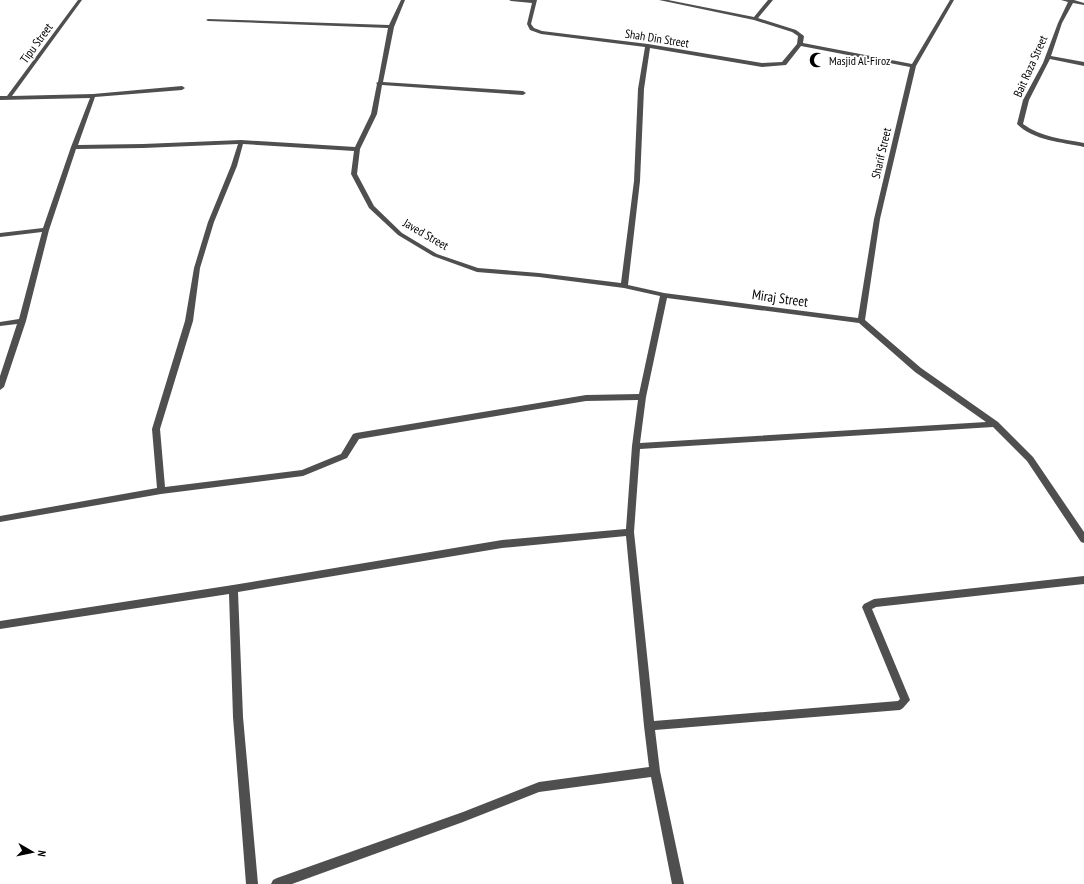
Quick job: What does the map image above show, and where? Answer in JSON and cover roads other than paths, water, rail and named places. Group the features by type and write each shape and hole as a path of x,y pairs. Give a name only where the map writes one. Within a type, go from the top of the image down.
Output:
{"street":[{"name":"Tipu Street","path":"9,98 80,0"},
{"name":"Javed Street","path":"403,0 391,27 374,114 357,148 354,174 371,207 400,234 436,255 477,270 539,275 624,286"},
{"path":"511,0 534,1"},
{"path":"661,0 755,20 794,31 801,36 800,44 912,66"},
{"path":"755,20 771,0"},
{"name":"Sharif Street","path":"861,321 877,219 912,66 930,39 952,0"},
{"path":"1063,0 1084,4"},
{"name":"Shah Din Street","path":"534,1 529,24 532,29 541,32 648,46 773,66 784,64 800,44"},
{"name":"Bait Raza Street","path":"1071,1 1060,23 1048,57 1026,100 1020,124 1026,129 1041,135 1084,145"},
{"path":"208,20 391,27"},
{"path":"624,286 638,181 640,89 648,46"},
{"path":"1048,57 1084,64"},
{"path":"379,83 523,94"},
{"path":"0,98 93,96 182,88"},
{"path":"0,386 22,321 46,230 93,96"},
{"path":"161,490 156,429 189,321 197,268 212,222 234,166 241,142"},
{"path":"74,147 241,142 357,148"},
{"path":"0,235 46,230"},
{"name":"Miraj Street","path":"624,286 664,295 861,321"},
{"path":"664,295 642,397 636,446 630,532 649,726 655,771 678,884"},
{"path":"0,324 22,321"},
{"path":"861,321 918,370 995,424 1030,459 1084,539"},
{"path":"0,519 161,490 303,474 344,456 356,436 586,398 642,397"},
{"path":"636,446 995,424"},
{"path":"0,625 233,589 502,544 630,532"},
{"path":"649,726 900,705 905,700 867,607 874,604 1084,580"},
{"path":"233,589 238,716 252,884"},
{"path":"277,884 463,817 538,787 655,771"}],"place":[{"name":"Masjid Al-Firoz","path":"817,60"}]}
